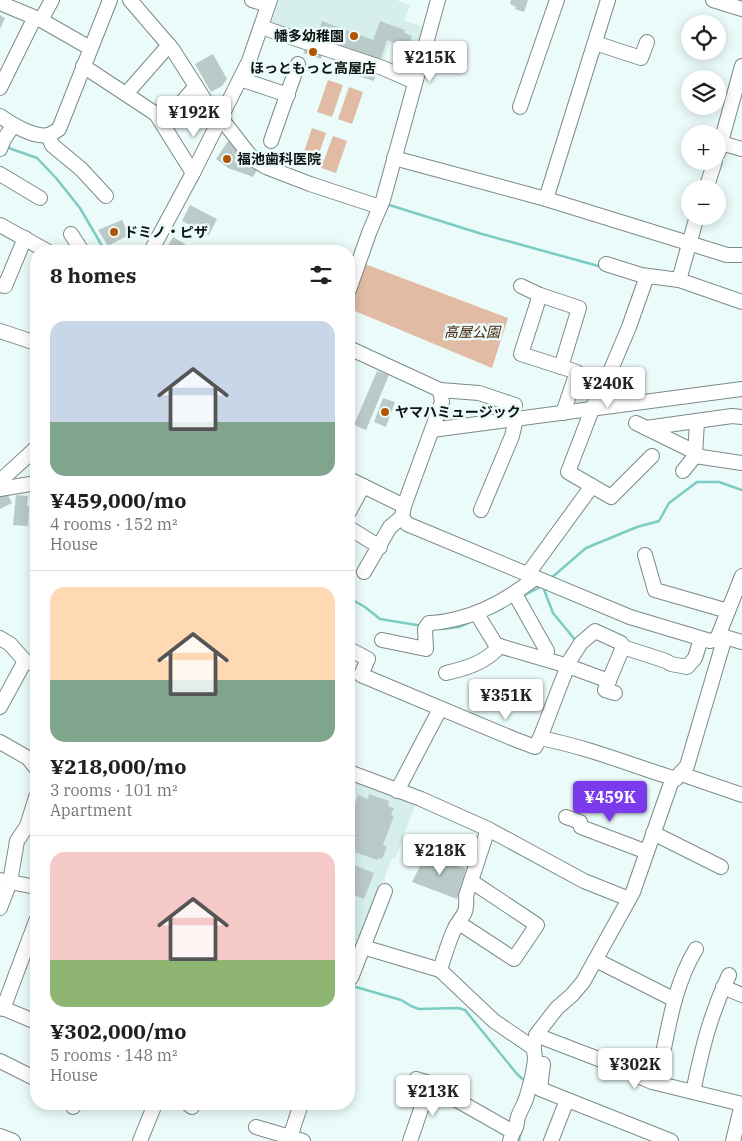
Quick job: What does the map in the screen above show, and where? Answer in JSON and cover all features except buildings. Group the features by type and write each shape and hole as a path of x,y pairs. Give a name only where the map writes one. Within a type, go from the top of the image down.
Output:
{"street":[{"path":"0,88 38,19 52,0"},
{"path":"0,116 13,126 36,134 48,135 59,129 110,0"},
{"path":"130,0 168,45 196,86 256,161 266,167 310,184 382,204"},
{"path":"154,245 249,61 269,3 252,0"},
{"path":"355,273 369,233 382,204 438,0"},
{"path":"520,107 557,0"},
{"path":"546,199 608,0"},
{"path":"712,0 742,9"},
{"path":"0,3 38,19 90,48"},
{"path":"261,27 383,68 415,82"},
{"path":"594,43 642,58 647,42"},
{"path":"126,94 168,45"},
{"path":"271,141 298,64"},
{"path":"83,66 156,114 193,173"},
{"path":"725,125 742,66"},
{"path":"240,79 288,95"},
{"path":"163,124 196,86"},
{"path":"1,146 13,126"},
{"path":"48,135 52,145 81,169 106,196"},
{"path":"726,148 742,149"},
{"path":"394,158 546,199 727,255 742,255"},
{"path":"0,174 40,198"},
{"path":"0,225 37,245"},
{"path":"679,280 695,225"},
{"path":"71,234 78,245"},
{"path":"0,285 5,286 25,238"},
{"path":"606,264 646,278 679,280 742,302"},
{"path":"646,278 629,327 607,379 603,381 568,472 611,497 652,456"},
{"path":"521,286 540,295 579,308 561,367"},
{"path":"540,295 521,354 577,372 563,413"},
{"path":"0,332 30,341"},
{"path":"355,351 440,390 479,393 515,405"},
{"path":"432,430 742,389"},
{"path":"364,572 390,527 403,511 442,402 440,390"},
{"path":"742,417 732,416 697,421 641,425 695,454 742,462"},
{"path":"481,510 512,436 516,419"},
{"path":"683,471 695,454 697,421"},
{"path":"0,481 30,454"},
{"path":"355,482 403,511 408,524 630,618 710,641 721,638 742,642"},
{"path":"0,488 30,484"},
{"path":"355,501 363,486"},
{"path":"382,640 426,649 426,628 429,623 479,617 517,597 539,579 592,486"},
{"path":"355,531 380,546"},
{"path":"646,555 655,590 728,611"},
{"path":"416,1079 436,1085 441,1091 512,1136 516,1129 518,1117 532,1076 538,1039 557,1008 583,982 599,962 629,899 646,852 657,834 671,783 687,766 728,611 742,576"},
{"path":"517,597 547,651 545,659"},
{"path":"479,617 496,645 566,665 612,687 623,647"},
{"path":"355,652 368,659 361,675 536,747 542,735 566,665 581,643 595,631 621,643 623,647 671,664 687,667 695,658 702,639"},
{"path":"0,638 10,644 30,662"},
{"path":"446,673 473,667 494,654 500,646"},
{"path":"0,707 3,692 30,664"},
{"path":"397,791 440,709"},
{"path":"542,735 742,795"},
{"path":"0,742 30,760"},
{"path":"355,774 421,799 488,829 584,881 629,899"},
{"path":"0,908 17,841 27,826 30,816"},
{"path":"566,817 580,822 581,827 646,852"},
{"path":"440,970 454,930 464,916 467,907 466,896 488,829"},
{"path":"657,834 721,866"},
{"path":"8,879 30,885"},
{"path":"459,923 514,959 536,925 471,881"},
{"path":"355,968 385,891"},
{"path":"30,936 2,1008 30,1020"},
{"path":"363,947 440,970 494,1021 517,1038 538,1039 657,1083 742,1104 733,1141"},
{"path":"657,1083 675,1000 686,966 696,948"},
{"path":"599,962 675,1000"},
{"path":"693,1092 704,1038 726,981 742,995"},
{"path":"0,1061 30,1076"},
{"path":"543,1064 540,1089 671,1141"},
{"path":"410,1141 430,1083"},
{"path":"554,1140 567,1100"},
{"path":"140,1141 153,1110"},
{"path":"290,1136 299,1110"},
{"path":"256,1127 303,1141"},
{"path":"0,1136 13,1141"}],"shaded area":[{"path":"279,0 396,0 410,5 404,20 426,28 418,53 389,44 382,65 270,27"},
{"path":"355,778 415,802 395,859 392,858 355,957"}],"green space":[{"path":"328,80 343,85 332,117 317,112"},
{"path":"349,87 363,92 352,124 338,119"},
{"path":"312,128 326,133 315,166 301,161"},
{"path":"333,136 347,141 336,173 321,168"},
{"name":"高屋公園","path":"365,264 508,318 492,368 355,311 355,294"}],"waterway":[{"path":"6,147 37,158 80,208 102,245"},
{"path":"386,204 482,234 602,267"},
{"path":"550,579 586,548 637,527 659,521 669,503 697,482 719,482 742,490"},
{"path":"523,596 542,586"},
{"path":"543,587 553,613 576,641"},
{"path":"355,601 380,619 423,626"},
{"path":"490,614 503,608"},
{"path":"442,629 459,627 475,620"},
{"path":"355,987 401,1000 419,1009 458,1008 465,1010 517,1074 527,1083"},
{"path":"519,1141 521,1130"}],"place":[{"name":"幡多幼稚園","path":"354,36"},
{"name":"ほっともっと高屋店","path":"313,52"},
{"name":"福池歯科医院","path":"227,159"},
{"name":"ドミノ・ピザ","path":"114,232"},
{"name":"ヤマハミュージック","path":"385,412"}]}
